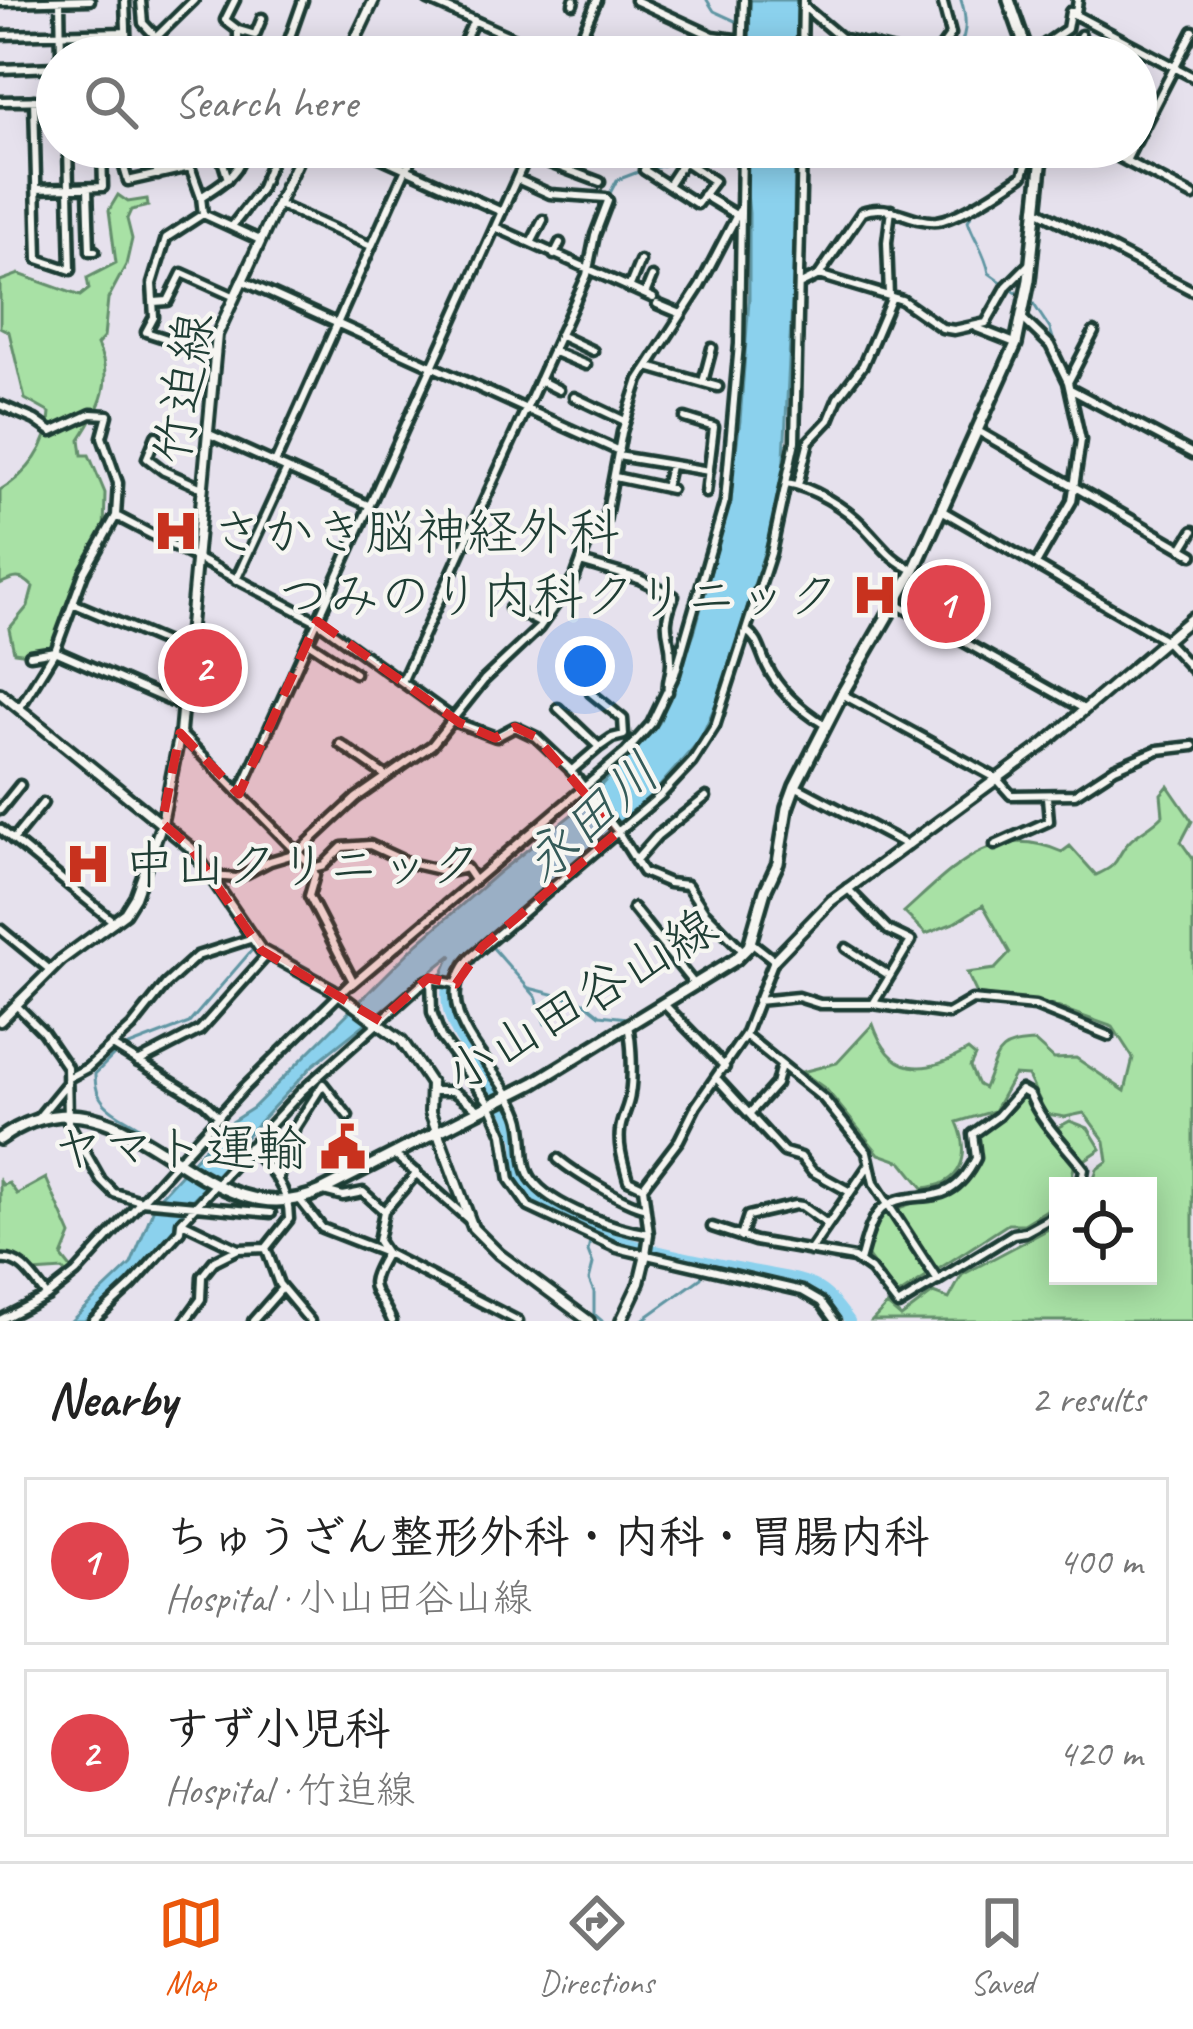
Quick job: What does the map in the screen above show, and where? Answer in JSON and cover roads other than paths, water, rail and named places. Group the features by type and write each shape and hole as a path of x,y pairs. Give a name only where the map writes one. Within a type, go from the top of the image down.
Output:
{"main road":[{"path":"1009,0 1022,36"},
{"name":"小山田谷山線","path":"1,1136 39,1117 67,1112 110,1122 249,1200 294,1201 509,1095 628,1026 748,947 778,863 795,786 825,724 914,571 1016,344 1029,265 1036,168"}],"street":[{"path":"59,0 60,34"},
{"path":"0,2 90,0"},
{"path":"125,0 126,36"},
{"path":"159,36 194,0"},
{"path":"235,0 225,17 238,31 255,35 262,18"},
{"path":"290,36 303,0"},
{"path":"357,36 374,0"},
{"path":"428,0 509,36"},
{"path":"581,36 597,0"},
{"path":"635,0 713,36"},
{"path":"742,36 744,0"},
{"path":"941,0 950,36"},
{"path":"1070,12 1076,12 1078,0"},
{"path":"141,1 143,22 155,36"},
{"path":"803,3 839,36"},
{"path":"802,36 803,3"},
{"path":"1057,36 1067,29 1070,12"},
{"path":"1070,12 1115,36"},
{"path":"467,36 474,20"},
{"path":"237,36 238,31"},
{"path":"1157,101 1193,31"},
{"path":"0,35 126,32"},
{"path":"1157,58 1193,77"},
{"path":"0,68 36,67"},
{"path":"0,101 34,100 38,260 71,270 69,168"},
{"path":"36,189 103,187 103,168"},
{"path":"124,168 128,182 186,168"},
{"path":"156,168 158,176"},
{"path":"190,168 203,214"},
{"path":"225,168 228,179"},
{"path":"201,197 238,168"},
{"path":"233,225 260,190 269,168"},
{"name":"竹迫線","path":"0,1021 50,970 114,922 135,897 162,824 183,706 214,354 222,320 294,168"},
{"path":"239,793 522,168"},
{"path":"568,168 600,182"},
{"path":"645,168 697,204 714,181 694,168"},
{"path":"668,185 679,168"},
{"path":"0,1320 46,1296 93,1256 177,1161 351,985 637,741 668,692 690,632 725,501 739,344 741,168"},
{"path":"648,1236 612,1226 529,1176 526,1133 509,1095 468,1036 456,1007 457,984 465,964 482,946 661,795 706,744 747,631 788,483 797,411 802,168"},
{"path":"801,284 819,275 862,212 877,207 925,220 947,219 1022,175 1026,168"},
{"path":"1139,168 1193,196"},
{"path":"275,463 406,169 502,212"},
{"path":"402,682 587,270 608,199 550,194 517,179"},
{"path":"88,188 90,251 94,251"},
{"path":"704,195 738,212"},
{"path":"277,204 371,247"},
{"path":"1035,209 1193,292"},
{"path":"798,485 808,441 829,420 838,398 863,365 890,297 887,242 892,210"},
{"path":"212,876 237,878 297,853 356,798 432,746 490,674 542,624 605,522 626,421 647,368 738,212"},
{"path":"203,214 260,240"},
{"path":"203,214 166,238 152,284 154,317 146,332 214,354"},
{"path":"531,244 543,220"},
{"path":"495,227 682,315"},
{"path":"554,255 560,243"},
{"path":"629,288 640,261"},
{"path":"973,327 991,318 1006,289 1029,265"},
{"path":"617,283 622,272"},
{"path":"154,302 168,301 182,273 233,296"},
{"path":"819,275 890,297 942,328 973,327 1016,344"},
{"path":"652,277 652,299"},
{"path":"241,280 618,454 709,471"},
{"path":"1022,318 1050,345 1069,385 1081,440 1067,514 1036,564"},
{"path":"1069,385 1094,332"},
{"path":"559,335 593,351"},
{"path":"703,382 712,348"},
{"path":"552,351 586,364"},
{"path":"647,368 718,387"},
{"path":"539,380 559,390"},
{"path":"1069,385 1193,454"},
{"path":"574,397 626,421"},
{"path":"0,405 52,432 91,414 108,415 102,437 118,483 116,515 84,573 56,651 19,709"},
{"path":"685,418 714,428 706,493"},
{"path":"978,430 1193,555"},
{"path":"207,433 369,506"},
{"path":"156,436 147,458 202,488"},
{"path":"615,477 668,489 670,466"},
{"path":"236,580 287,469"},
{"path":"788,483 849,515 890,557 914,571"},
{"path":"943,511 1164,639 1193,670"},
{"path":"116,515 317,621 454,721 496,737 519,727 549,747 618,832 643,872 687,885 704,911 748,947 774,960"},
{"path":"1183,549 1193,531"},
{"path":"581,562 639,579 674,596 664,632 671,664 668,692"},
{"path":"74,604 188,652"},
{"path":"896,604 1084,709"},
{"path":"510,608 542,624"},
{"path":"624,1320 646,1256 643,1187 745,1035 774,960 847,888 1043,745 1193,617"},
{"path":"747,631 757,639 768,669 788,696 825,724"},
{"path":"308,642 355,673"},
{"path":"30,655 56,651 183,706"},
{"path":"185,678 214,689 228,658"},
{"path":"0,693 191,848 250,939 266,955 343,996 402,1041 432,1091 430,1112 458,1178 468,1219"},
{"path":"571,771 611,738 624,736 623,719 591,693"},
{"path":"842,694 996,778 1011,795 1075,794 1102,774 1158,750 1193,746"},
{"path":"558,708 599,747"},
{"path":"180,733 313,868 308,895 353,975 351,985"},
{"path":"340,744 387,777"},
{"path":"0,810 20,784"},
{"path":"795,786 907,845"},
{"path":"635,861 657,836 706,797"},
{"path":"995,845 1048,821 1047,797"},
{"path":"13,840 43,803"},
{"path":"0,829 114,922"},
{"path":"313,868 324,865 342,847 370,845 409,863 449,872 466,868 474,880"},
{"path":"847,888 896,937 910,941 873,1004"},
{"path":"633,908 694,984"},
{"path":"0,929 50,970"},
{"path":"39,1117 69,1079 111,1045 197,956 250,939"},
{"path":"846,948 890,976"},
{"path":"138,1062 200,1030 266,955"},
{"path":"431,979 457,984"},
{"path":"93,1321 132,1285 179,1231 181,1222 302,1091 431,979"},
{"path":"431,979 432,1012 441,1037 503,1134 508,1174 516,1193 547,1218 591,1238 646,1256 802,1291 820,1302 836,1321"},
{"path":"757,1001 798,997 820,1004 873,1004 948,1014 972,1000 1035,1006 1109,1036"},
{"path":"663,1003 725,1067"},
{"path":"16,1005 43,1033 69,1079 67,1112 72,1130 100,1180 120,1198 272,1213"},
{"path":"628,1026 631,1092 620,1147 628,1180 643,1187"},
{"path":"745,1035 824,1099 867,1152 874,1184 938,1281"},
{"path":"111,1045 204,1102 219,1117"},
{"path":"750,1113 776,1084 781,1065"},
{"path":"718,1079 784,1152 801,1157 812,1171 850,1192"},
{"path":"278,1179 295,1128 323,1084 348,1116"},
{"path":"860,1261 876,1217 889,1204 941,1196 955,1185 976,1159 973,1134 1024,1090 1039,1118 1054,1129 1084,1169 1085,1177"},
{"path":"432,1091 453,1091 487,1106"},
{"path":"249,1147 322,1228 386,1253 514,1320"},
{"path":"394,1154 468,1219 499,1254 589,1321"},
{"path":"558,1159 580,1178 643,1207"},
{"path":"810,1251 870,1162"},
{"path":"386,1253 378,1241 384,1210 417,1174"},
{"path":"322,1191 343,1196 363,1192 384,1210"},
{"path":"246,1213 249,1200"},
{"path":"185,1321 201,1299 207,1268 238,1249 266,1247 290,1219 294,1201"},
{"path":"740,1237 748,1216 795,1205 827,1224"},
{"path":"712,1227 860,1261 898,1305 1013,1234 1049,1219"},
{"path":"181,1222 238,1249"},
{"path":"266,1247 282,1287 310,1321"},
{"path":"386,1253 370,1286 392,1321"},
{"path":"0,1260 10,1259 24,1268 46,1296"},
{"path":"253,1321 282,1287"}],"water":[{"path":"750,0 798,0 797,36 749,36"},
{"name":"永田川","path":"744,168 795,168 783,477 722,690 700,740 651,796 460,960 451,977 442,975 452,955 313,1065 237,1146 237,1156 192,1200 174,1230 119,1290 84,1321 71,1321 131,1264 157,1200 225,1126 253,1108 418,943 580,808 659,723 695,630 728,507 749,300"}],"waterway":[{"path":"707,0 714,11 740,23"},
{"path":"961,0 963,36"},
{"path":"1023,179 1031,168"},
{"path":"609,195 617,180 638,172"},
{"path":"974,209 968,221 989,273 1021,296"},
{"path":"1031,300 1050,329 1058,355"},
{"path":"493,948 536,997 545,1024"},
{"path":"274,949 342,987"},
{"path":"124,1048 189,1023 252,950"},
{"path":"453,965 447,983 449,1015 510,1117 524,1183 548,1207 573,1222 635,1245 805,1281 828,1295 850,1321"},
{"path":"529,988 584,1002 600,1015 628,1018"},
{"path":"115,1054 95,1074 99,1096 111,1110 145,1131"},
{"path":"592,1230 589,1280 594,1314 602,1321"},
{"path":"641,1321 703,1272"}],"place":[{"name":"さかき脳神経外科","path":"176,531"},
{"name":"つみのり内科クリニック","path":"875,595"},
{"name":"ちゅうざん整形外科・内科・胃腸内科","path":"946,604"},
{"name":"すず小児科","path":"203,668"},
{"name":"中山クリニック","path":"88,864"},
{"name":"ヤマト運輸","path":"343,1147"}]}
